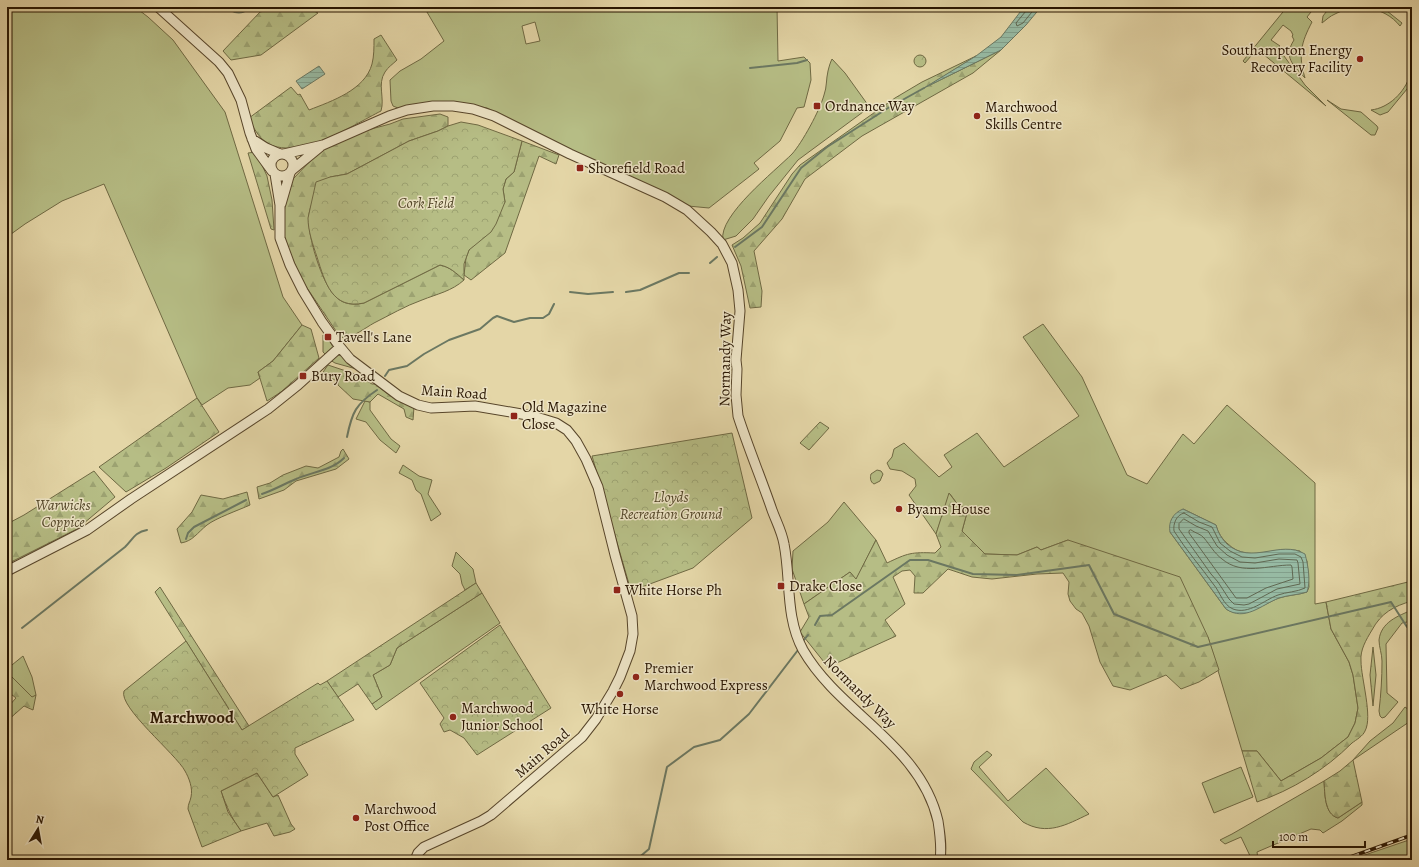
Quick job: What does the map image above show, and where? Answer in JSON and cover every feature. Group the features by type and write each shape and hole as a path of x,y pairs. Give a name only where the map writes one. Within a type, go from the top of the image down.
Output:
{"street":[{"path":"158,7 219,62 228,73 241,100 256,149 273,172 282,177 291,172"},
{"name":"Normandy Way","path":"282,154 323,145 389,116 408,110 433,106 454,106 473,109 494,116 570,154 665,197 687,210 711,232 722,244 732,263 739,297 740,311 736,360 736,395 738,416 784,543 790,610 796,634 808,658 823,677 894,747 919,776 929,794 936,816 940,837 940,860"},
{"path":"252,139 266,148 288,156 292,160 293,166 280,205"},
{"name":"Normandy Way","path":"291,172 323,145"},
{"path":"280,205 271,164 276,156 282,154"},
{"name":"Main Road","path":"280,205 280,238 290,265 314,309 350,359 376,380 399,396 418,406 431,408 466,405 542,418 556,423 573,436 595,478 602,500 632,620 632,644 620,677 603,709 582,737 491,815 424,847 418,853 415,860"},
{"path":"7,571 87,530 130,499 268,409 298,385 340,347"}],"green space":[{"path":"7,7 135,7 173,40 225,112 283,297 302,325 273,361 258,372 260,378 250,385 228,388 202,405 197,398 104,184 62,201 7,237"},
{"path":"281,7 306,7 318,13 261,55 231,60 223,51 260,12"},
{"path":"424,7 777,7 778,61 804,57 810,63 811,80 804,107 797,108 780,141 754,163 759,169 709,208 688,206 537,134 487,108 457,103 418,104 398,108 393,106 391,101 390,80 400,71 421,59 444,41","holes":["535,22 540,41 526,44 522,26"]},
{"path":"1287,7 1315,7 1307,17 1312,22 1305,36 1301,56 1305,78 1293,65 1289,56 1289,51 1294,40 1291,31 1283,25 1271,40 1280,46 1277,49 1284,56 1305,85 1326,106 1257,49 1245,63 1243,61"},
{"path":"1330,7 1382,7 1402,23 1400,26 1386,14 1369,8 1352,8 1331,16 1322,23 1323,16"},
{"path":"381,35 397,60 385,72 383,77 381,86 381,111 339,133 305,146 289,148 274,146 260,137 249,118 291,87 298,95 300,94 309,110 328,103 355,88 368,73 373,61 374,39"},
{"path":"1001,50 973,73 862,136 805,179 782,219 754,251 762,291 761,307 750,308 741,266 732,245 743,238 760,223 792,174 800,165 895,98 922,82 976,56 930,85"},
{"path":"920,55 924,57 926,61 924,65 920,67 916,65 914,61 916,57"},
{"path":"832,59 845,73 868,105 863,112 798,160 769,196 753,219 736,236 723,240 724,230 729,219 738,207 761,182 796,149 815,117 822,101"},
{"path":"1412,68 1412,83 1388,112 1380,115 1371,110 1378,109 1390,103 1400,93 1408,81"},
{"path":"1327,100 1341,109 1361,112 1377,126 1378,128 1375,135 1371,135"},
{"path":"440,114 448,117 448,126 409,141 347,174 330,177 317,194 310,209 310,233 316,258 325,282 336,297 342,302 353,304 364,303 440,265 450,269 464,280 449,290 410,305 355,334 343,338 336,331 301,279 286,243 283,230 284,213 287,193 293,179 317,154 325,148 360,132 403,119"},
{"name":"Cork Field","path":"461,122 478,125 522,141 514,172 506,179 503,189 505,202 496,224 491,232 469,250 464,264 464,280 450,269 440,265 364,303 353,304 344,302 337,298 323,276 312,243 309,228 308,218 316,182 330,177 347,174 409,141"},
{"path":"522,141 559,155 556,164 539,156 505,253 471,280 464,275 466,258 469,250 476,243 505,202 503,189 506,179 514,172"},
{"path":"256,152 267,176 272,200 274,230 271,229 248,153"},
{"path":"1043,324 1082,377 1127,475 1147,484 1183,434 1194,444 1227,405 1315,483 1315,604 1326,602 1331,629 1349,662 1353,675 1358,708 1355,723 1348,737 1321,758 1281,781 1257,751 1242,751 1208,637 1068,540 1041,550 1037,547 1017,555 985,554 962,531 968,509 958,505 950,494 936,534 909,495 916,486 915,479 902,471 890,469 887,463 892,457 894,449 904,443 939,477 952,467 944,455 977,433 1004,467 1079,416 1023,337","holes":["1183,509 1216,525 1222,538 1236,550 1244,553 1262,553 1281,550 1300,551 1307,561 1309,587 1307,592 1279,598 1246,612 1239,613 1226,609 1170,532"]},
{"path":"302,325 311,329 319,358 281,392 267,401 258,372 273,361"},
{"path":"323,335 329,340 333,347 326,355 323,352"},
{"path":"338,355 342,356 360,370 335,363 330,360"},
{"path":"328,365 355,374 372,384 375,384 388,394 414,407 413,420 406,417 404,409 378,394 370,402 353,399 338,385 338,381 321,375"},
{"path":"197,398 219,432 166,468 126,492 99,467"},
{"path":"365,401 370,402 370,410 391,439 400,446 396,453 380,440 366,422 356,419"},
{"path":"820,422 829,428 809,450 800,443"},
{"name":"Lloyds Recreation Ground","path":"732,433 752,518 693,568 631,591 592,456"},
{"path":"343,449 349,459 336,469 296,481 284,490 259,499 257,487 270,483 283,475 306,466 318,468 339,457"},
{"path":"403,465 419,476 432,480 428,494 441,514 431,521 421,494 416,490 412,480 399,473"},
{"path":"877,470 881,471 883,474 880,481 874,484 870,478 871,474"},
{"name":"Warwicks Coppice","path":"94,471 115,497 77,529 7,564 7,524"},
{"path":"247,492 250,505 211,522 192,539 181,543 177,529 192,512 201,495 223,499"},
{"path":"949,493 958,505 968,509 962,531 985,554 1017,555 1037,547 1041,550 1068,540 1180,577 1208,637 1219,670 1199,682 1181,689 1166,675 1130,690 1113,686 1100,662 1089,626 1082,613 1076,609 1070,601 1068,594 1069,582 1063,573 992,579 972,577 948,569 923,593 914,593 915,576 910,570 902,571 893,577 905,604 885,620 896,636 828,667 800,632 809,617 804,604 850,572 856,579 876,540 887,563 910,554 935,553 941,547 936,534"},
{"path":"844,502 876,540 856,580 850,572 804,604 792,569 793,551 828,522"},
{"path":"456,552 473,569 476,583 465,590 460,574 452,566"},
{"path":"1412,581 1412,601 1399,605 1384,615 1376,624 1362,649 1361,657 1368,717 1364,733 1331,762 1308,778 1283,792 1257,802 1242,751 1257,751 1281,781 1321,758 1348,737 1355,723 1358,708 1353,675 1349,662 1331,629 1326,602"},
{"path":"476,583 482,593 397,648 390,665 373,675 382,697 372,704 358,684 338,697 327,681"},
{"path":"160,587 249,726 242,730 155,592"},
{"path":"482,593 500,623 376,710 372,704 382,697 373,675 390,665 397,648"},
{"path":"1412,610 1412,621 1402,623 1386,644 1387,693 1398,702 1385,717 1382,718 1379,711 1382,667 1382,658 1379,645 1380,634 1391,620"},
{"path":"500,625 551,708 477,755 464,738 450,730 444,732 440,724 444,718 420,683"},
{"path":"186,641 242,730 318,683 320,685 327,681 354,720 295,748 295,754 308,775 273,797 257,773 221,791 228,812 241,831 202,847 188,809 191,790 186,774 180,763 138,719 125,698 124,691"},
{"path":"1373,647 1376,675 1373,706 1370,675"},
{"path":"23,656 32,677 36,695 32,698 7,672 7,669"},
{"path":"7,672 32,697 36,695 33,710 24,706 7,721 7,708 16,698 7,691"},
{"path":"1405,707 1412,712 1412,720 1353,760 1370,741 1393,723"},
{"path":"987,751 992,755 979,767 1008,801 1046,768 1089,814 1064,825 1048,829 1032,826 1023,822 971,769 974,762"},
{"path":"1353,760 1362,802 1338,818 1333,816 1328,808 1325,797 1324,781 1340,771"},
{"path":"1241,767 1253,797 1214,813 1202,783"},
{"path":"257,773 273,797 278,795 291,824 295,829 290,832 274,836 267,823 241,831 225,802 221,791"},
{"path":"1324,781 1326,802 1333,816 1338,818 1362,802 1362,805 1342,821 1323,833 1320,830 1311,829 1257,852 1258,859 1252,860 1241,837 1225,844 1220,840 1232,834"},
{"path":"1412,839 1412,860 1350,860"}],"water":[{"path":"226,7 251,7 245,12 236,13 232,12"},
{"path":"1024,7 1041,7 1026,25 1001,50 924,88 976,56 1001,37"},
{"path":"319,66 325,74 302,89 296,81"},
{"path":"1183,509 1216,525 1223,540 1237,550 1246,553 1256,553 1286,549 1295,550 1305,554 1309,578 1307,592 1279,598 1246,613 1233,613 1226,609 1170,532 1172,518 1176,513"}],"waterway":[{"path":"750,68 797,63 807,60"},
{"path":"735,247 762,227 801,168 827,147 888,108 924,88"},
{"path":"710,263 717,257"},
{"path":"626,292 640,290 679,273 689,273"},
{"path":"570,292 588,294 613,292"},
{"path":"385,376 389,370 407,366 424,354 449,340 480,329 497,316 514,322 530,318 543,318 549,314 554,304"},
{"path":"347,437 356,409 364,400 377,390"},
{"path":"262,494 302,477 327,469 344,458"},
{"path":"186,539 188,533 194,527 246,500"},
{"path":"22,628 125,547 134,536 147,530"},
{"path":"815,625 820,616 832,615 910,560 928,560 973,574 1017,575 1089,565 1114,614 1198,647 1391,602 1407,627 1412,626"},
{"path":"804,640 808,635"},
{"path":"636,860 649,849 667,767 694,747 720,740 749,714 798,650"}],"railway":[{"path":"1342,860 1412,835"}],"place":[{"name":"Southampton Energy Recovery Facility","path":"1360,59"},
{"name":"Ordnance Way","path":"817,106"},
{"name":"Marchwood Skills Centre","path":"977,116"},
{"name":"Shorefield Road","path":"580,168"},
{"name":"Tavell's Lane","path":"328,337"},
{"name":"Bury Road","path":"303,376"},
{"name":"Old Magazine Close","path":"514,416"},
{"name":"Byams House","path":"899,509"},
{"name":"Drake Close","path":"781,586"},
{"name":"White Horse Ph","path":"617,590"},
{"name":"Premier Marchwood Express","path":"636,677"},
{"name":"White Horse","path":"620,694"},
{"name":"Marchwood Junior School","path":"453,717"},
{"name":"Marchwood Post Office","path":"356,818"}],"district":[{"name":"Marchwood","path":"192,717"}]}
